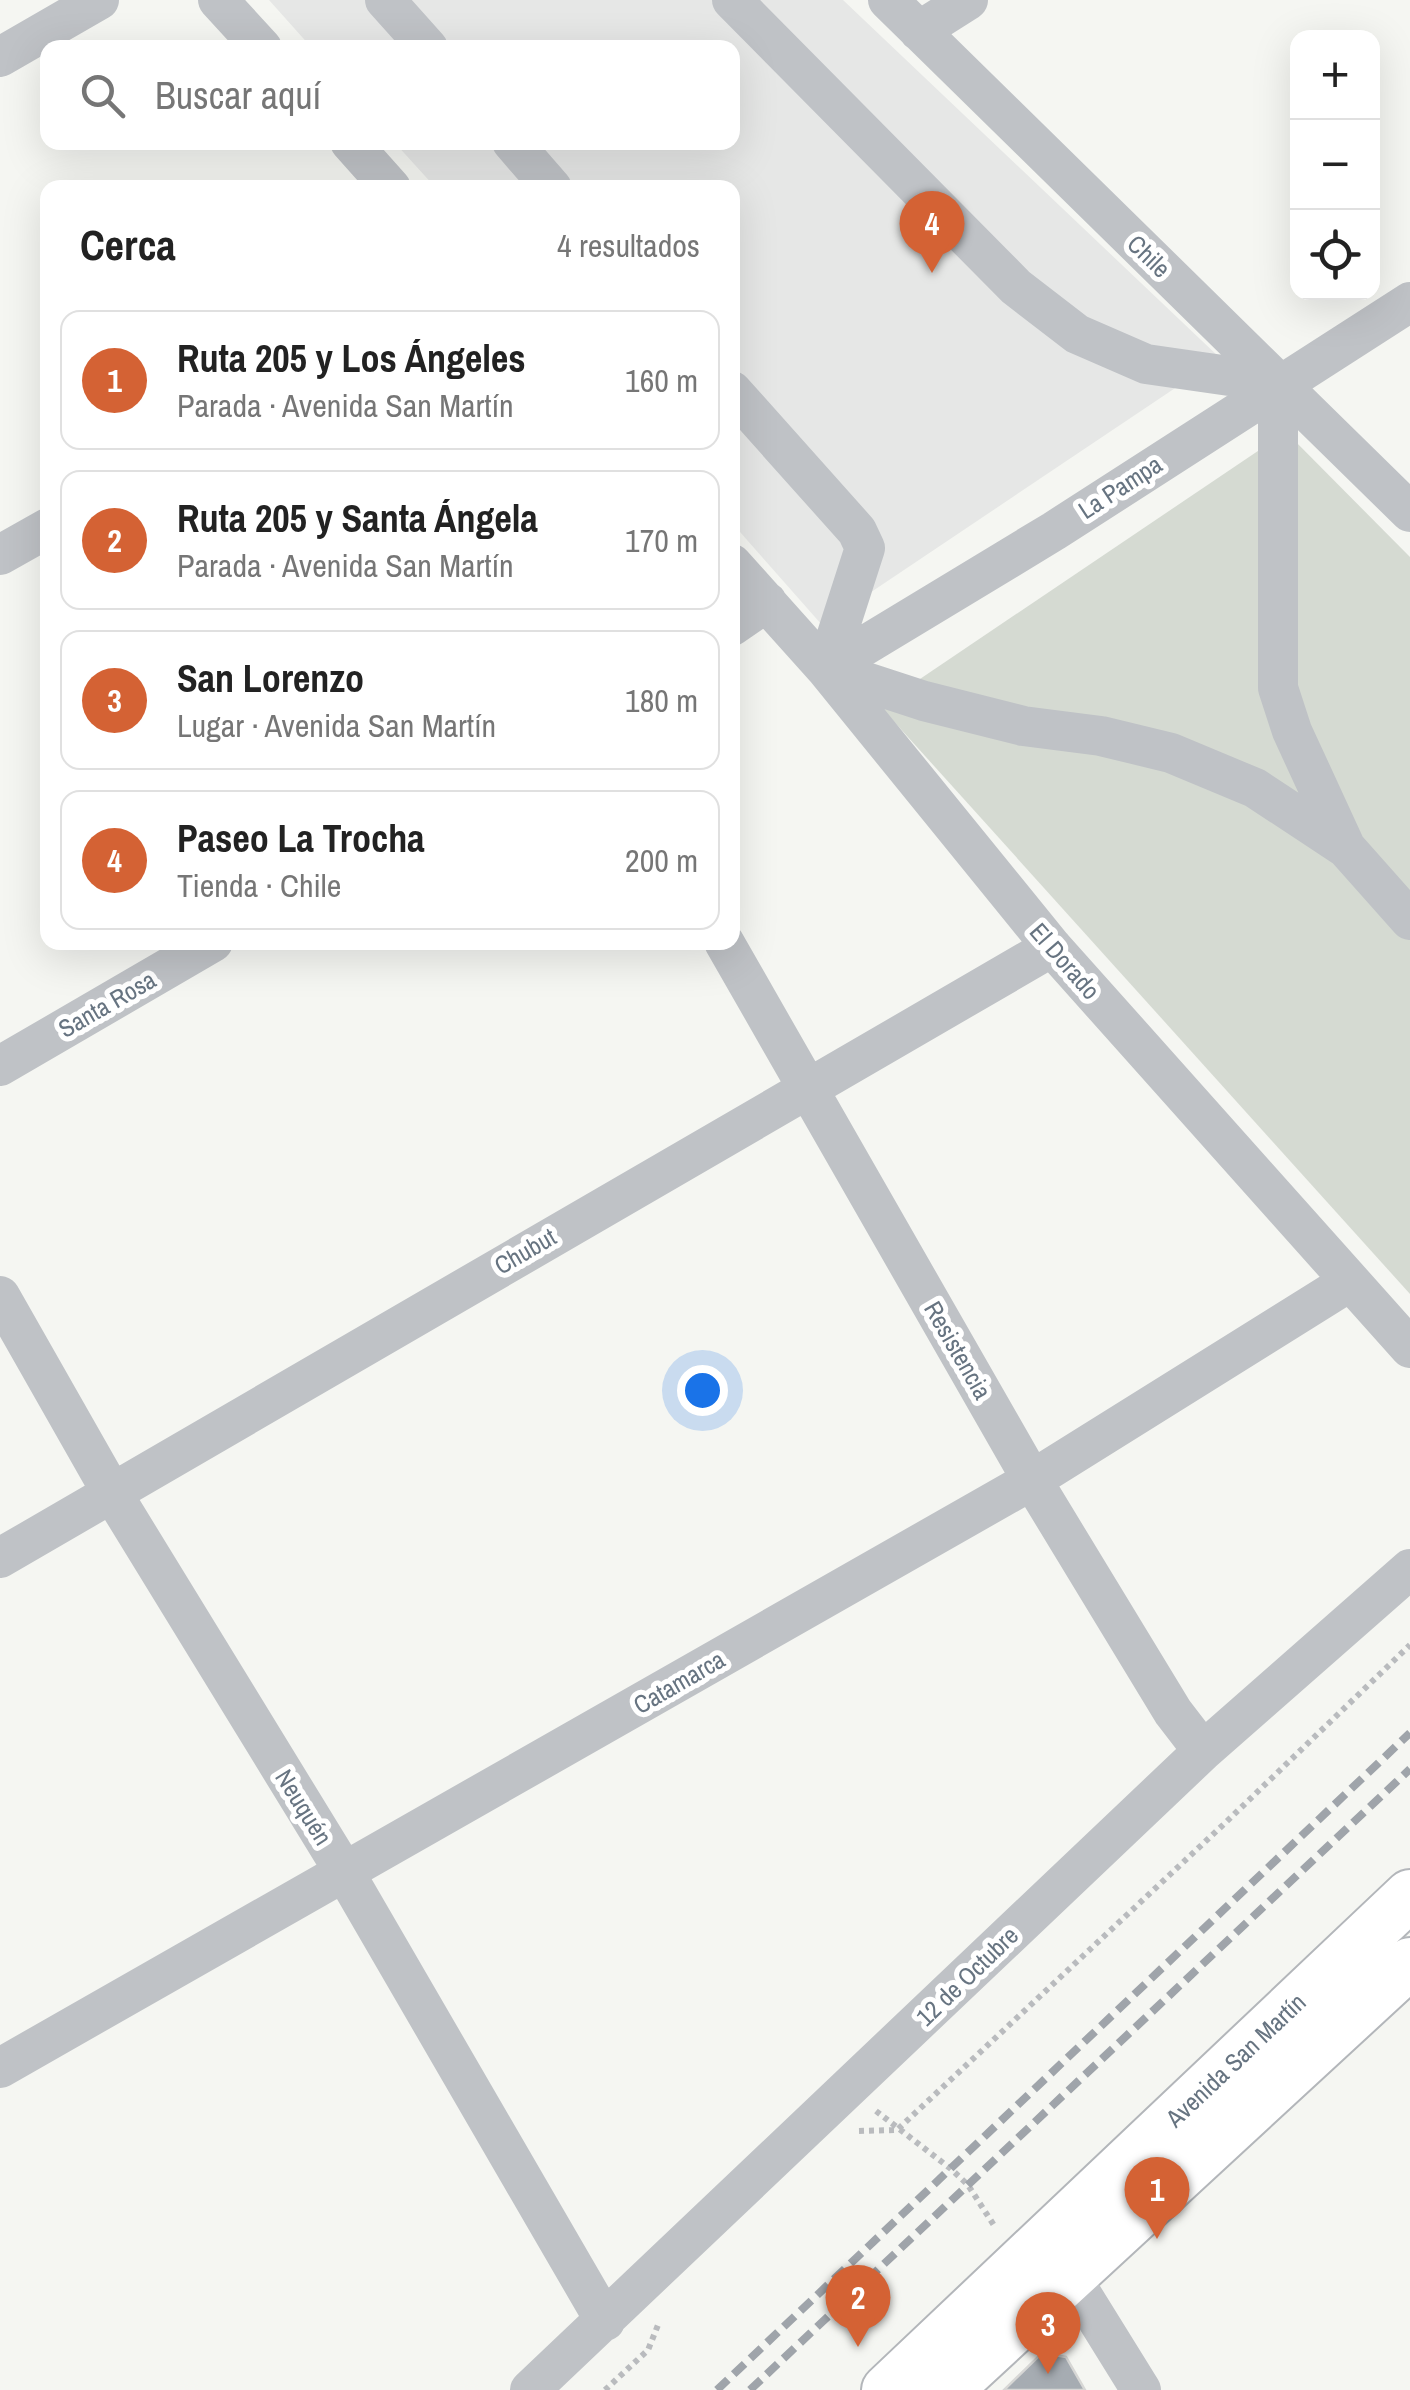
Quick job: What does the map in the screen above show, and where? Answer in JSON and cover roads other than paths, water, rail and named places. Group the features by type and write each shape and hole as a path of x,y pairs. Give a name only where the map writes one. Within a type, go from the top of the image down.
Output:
{"main road":[{"name":"Avenida San Martín","path":"947,2390 1058,2257 1410,1895"},
{"name":"Avenida San Martín","path":"888,2390 1010,2272 1058,2257 1410,1963"}],"street":[{"path":"0,56 99,0"},
{"path":"218,0 255,40"},
{"path":"386,0 421,40"},
{"path":"732,0 1016,287 1077,334 1146,364 1278,384 1278,688 1292,731 1346,848"},
{"name":"Chile","path":"888,0 1410,512"},
{"path":"920,31 968,0"},
{"path":"357,150 384,180"},
{"path":"519,150 545,180"},
{"name":"La Pampa","path":"826,669 1054,531 1410,302"},
{"path":"740,400 858,531 865,548 826,669 924,701 1023,726 1101,736 1171,752 1255,788 1346,848 1398,908"},
{"path":"0,555 40,532"},
{"name":"El Dorado","path":"740,573 826,669 1052,947 1410,1348"},
{"path":"740,621 767,602"},
{"name":"Chubut","path":"0,1558 1052,947"},
{"name":"Santa Rosa","path":"0,1066 199,950"},
{"name":"Resistencia","path":"729,950 1032,1480 1174,1712 1203,1751"},
{"name":"Catamarca","path":"0,2068 1032,1480 1349,1282"},
{"name":"Neuquén","path":"0,1296 112,1493 345,1874 605,2321"},
{"name":"12 de Octubre","path":"530,2390 1203,1751 1410,1569"},
{"path":"1058,2257 1141,2390"}],"railway":[{"path":"717,2390 1410,1733"},
{"path":"750,2390 1410,1769"}],"place":[{"name":"Paseo La Trocha","path":"932,273"},
{"name":"Ruta 205 y Los Ángeles","path":"1157,2239"},
{"name":"Ruta 205 y Santa Ángela","path":"858,2347"},
{"name":"San Lorenzo","path":"1048,2374"}]}
